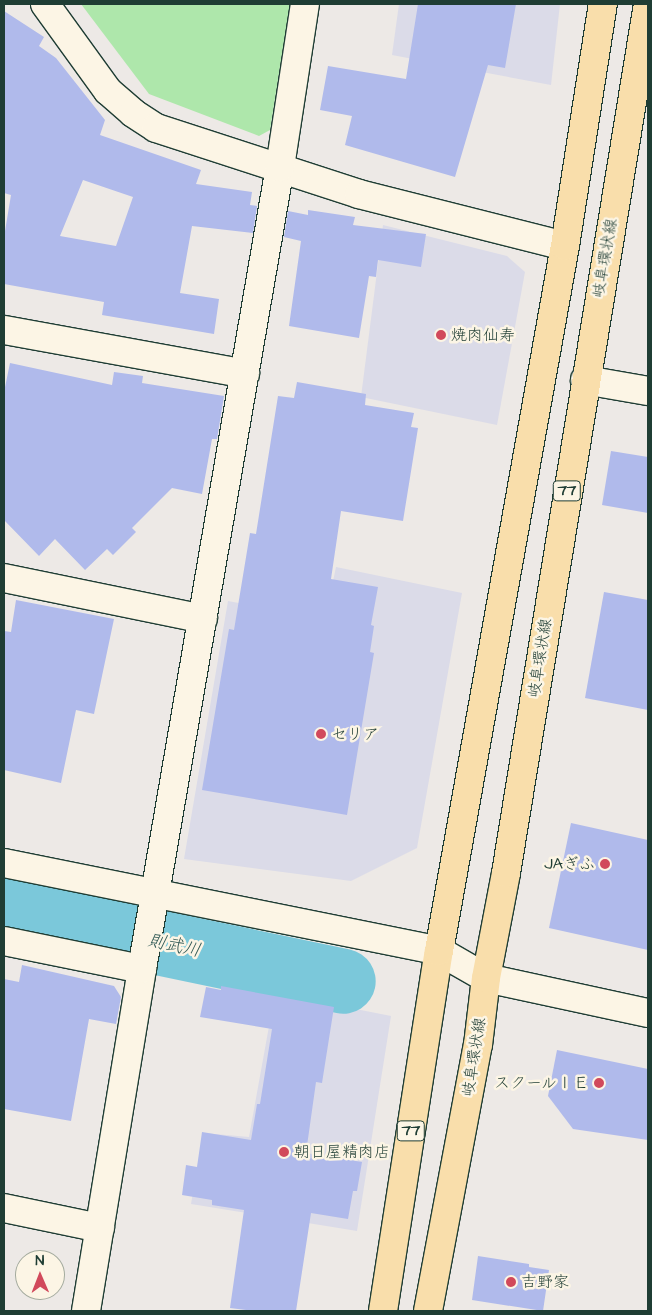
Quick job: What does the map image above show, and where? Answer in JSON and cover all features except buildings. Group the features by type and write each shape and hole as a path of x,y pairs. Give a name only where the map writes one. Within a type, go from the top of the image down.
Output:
{"main road":[{"name":"77","path":"383,1311 439,952 565,246 603,4"},
{"name":"岐阜環状線","path":"428,1311 478,1045 486,978 506,872 648,4"}],"street":[{"path":"45,4 108,91 133,114 156,128 358,194 565,246"},
{"path":"86,1311 143,963 154,908 280,167 305,4"},
{"path":"4,330 245,374"},
{"path":"585,380 648,391"},
{"path":"4,578 203,619"},
{"path":"4,863 154,908 439,952 486,978 648,1013"},
{"path":"4,941 143,963"},
{"path":"4,1208 100,1228"}],"shaded area":[{"path":"399,4 560,4 551,85 392,55"},
{"name":"焼肉仙寿","path":"383,225 507,256 525,272 497,425 361,397"},
{"name":"セリア","path":"336,567 462,593 417,848 351,881 184,859 228,601 325,619"},
{"name":"朝日屋精肉店","path":"275,993 391,1016 357,1231 191,1204 203,1133 249,1137"}],"green space":[{"path":"81,4 290,4 270,130 259,136 149,94"}],"waterway":[{"name":"則武川","path":"4,910 343,981"}],"place":[{"name":"焼肉仙寿","path":"441,335"},
{"name":"セリア","path":"321,734"},
{"name":"JAぎふ","path":"605,864"},
{"name":"スクールＩＥ","path":"599,1083"},
{"name":"朝日屋精肉店","path":"284,1152"},
{"name":"吉野家","path":"511,1282"}]}
